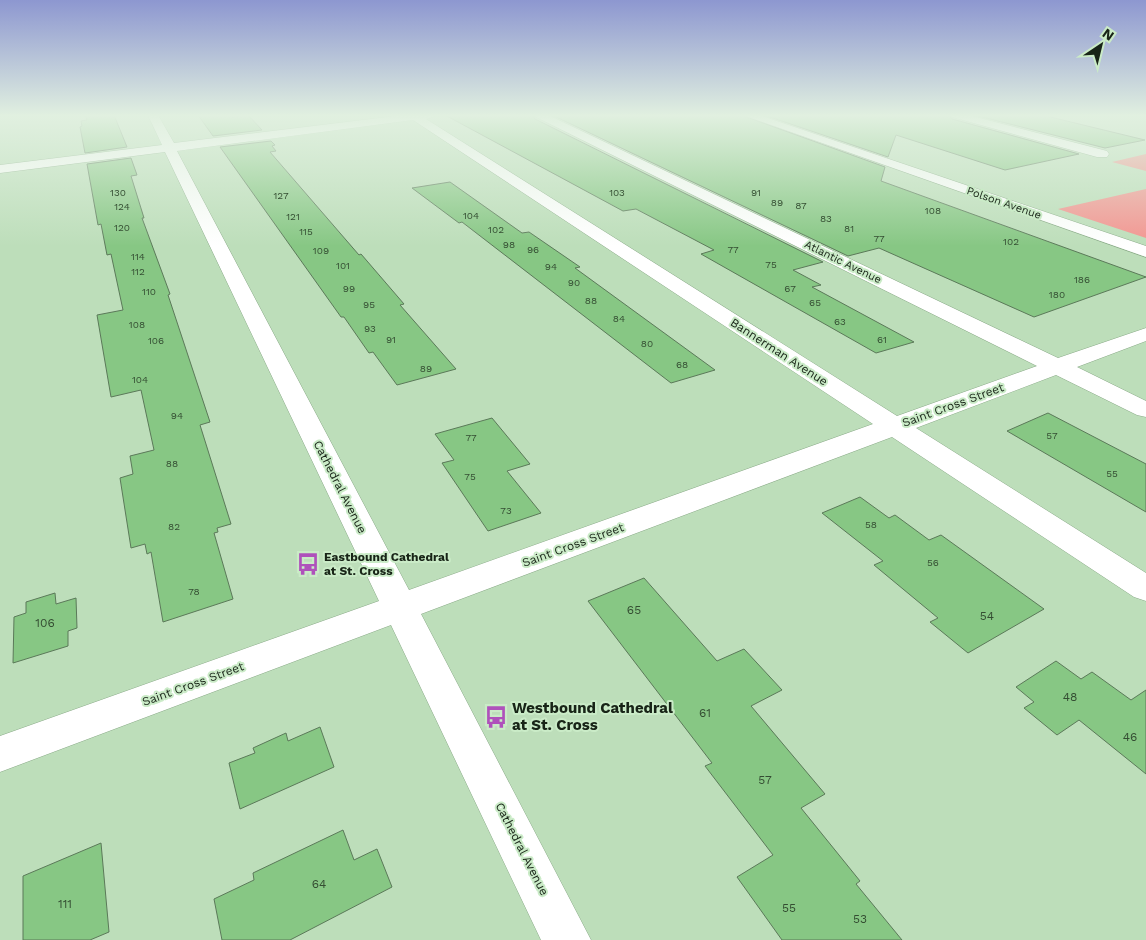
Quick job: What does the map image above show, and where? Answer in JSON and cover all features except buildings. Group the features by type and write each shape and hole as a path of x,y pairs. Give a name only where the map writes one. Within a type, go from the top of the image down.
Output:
{"street":[{"path":"0,169 82,159"},
{"name":"Cathedral Avenue","path":"174,159 567,940"},
{"name":"Bannerman Avenue","path":"486,159 1146,589"},
{"name":"Atlantic Avenue","path":"630,159 1146,410"},
{"name":"Polson Avenue","path":"876,159 1146,252"},
{"name":"Saint Cross Street","path":"0,754 401,609 1146,334"}],"shaded area":[{"path":"1125,159 1146,159 1146,171 1112,162"},
{"path":"1146,189 1146,238 1058,209"}],"place":[{"name":"Eastbound Cathedral at St. Cross","path":"308,564"},
{"name":"Westbound Cathedral at St. Cross","path":"496,717"}]}
